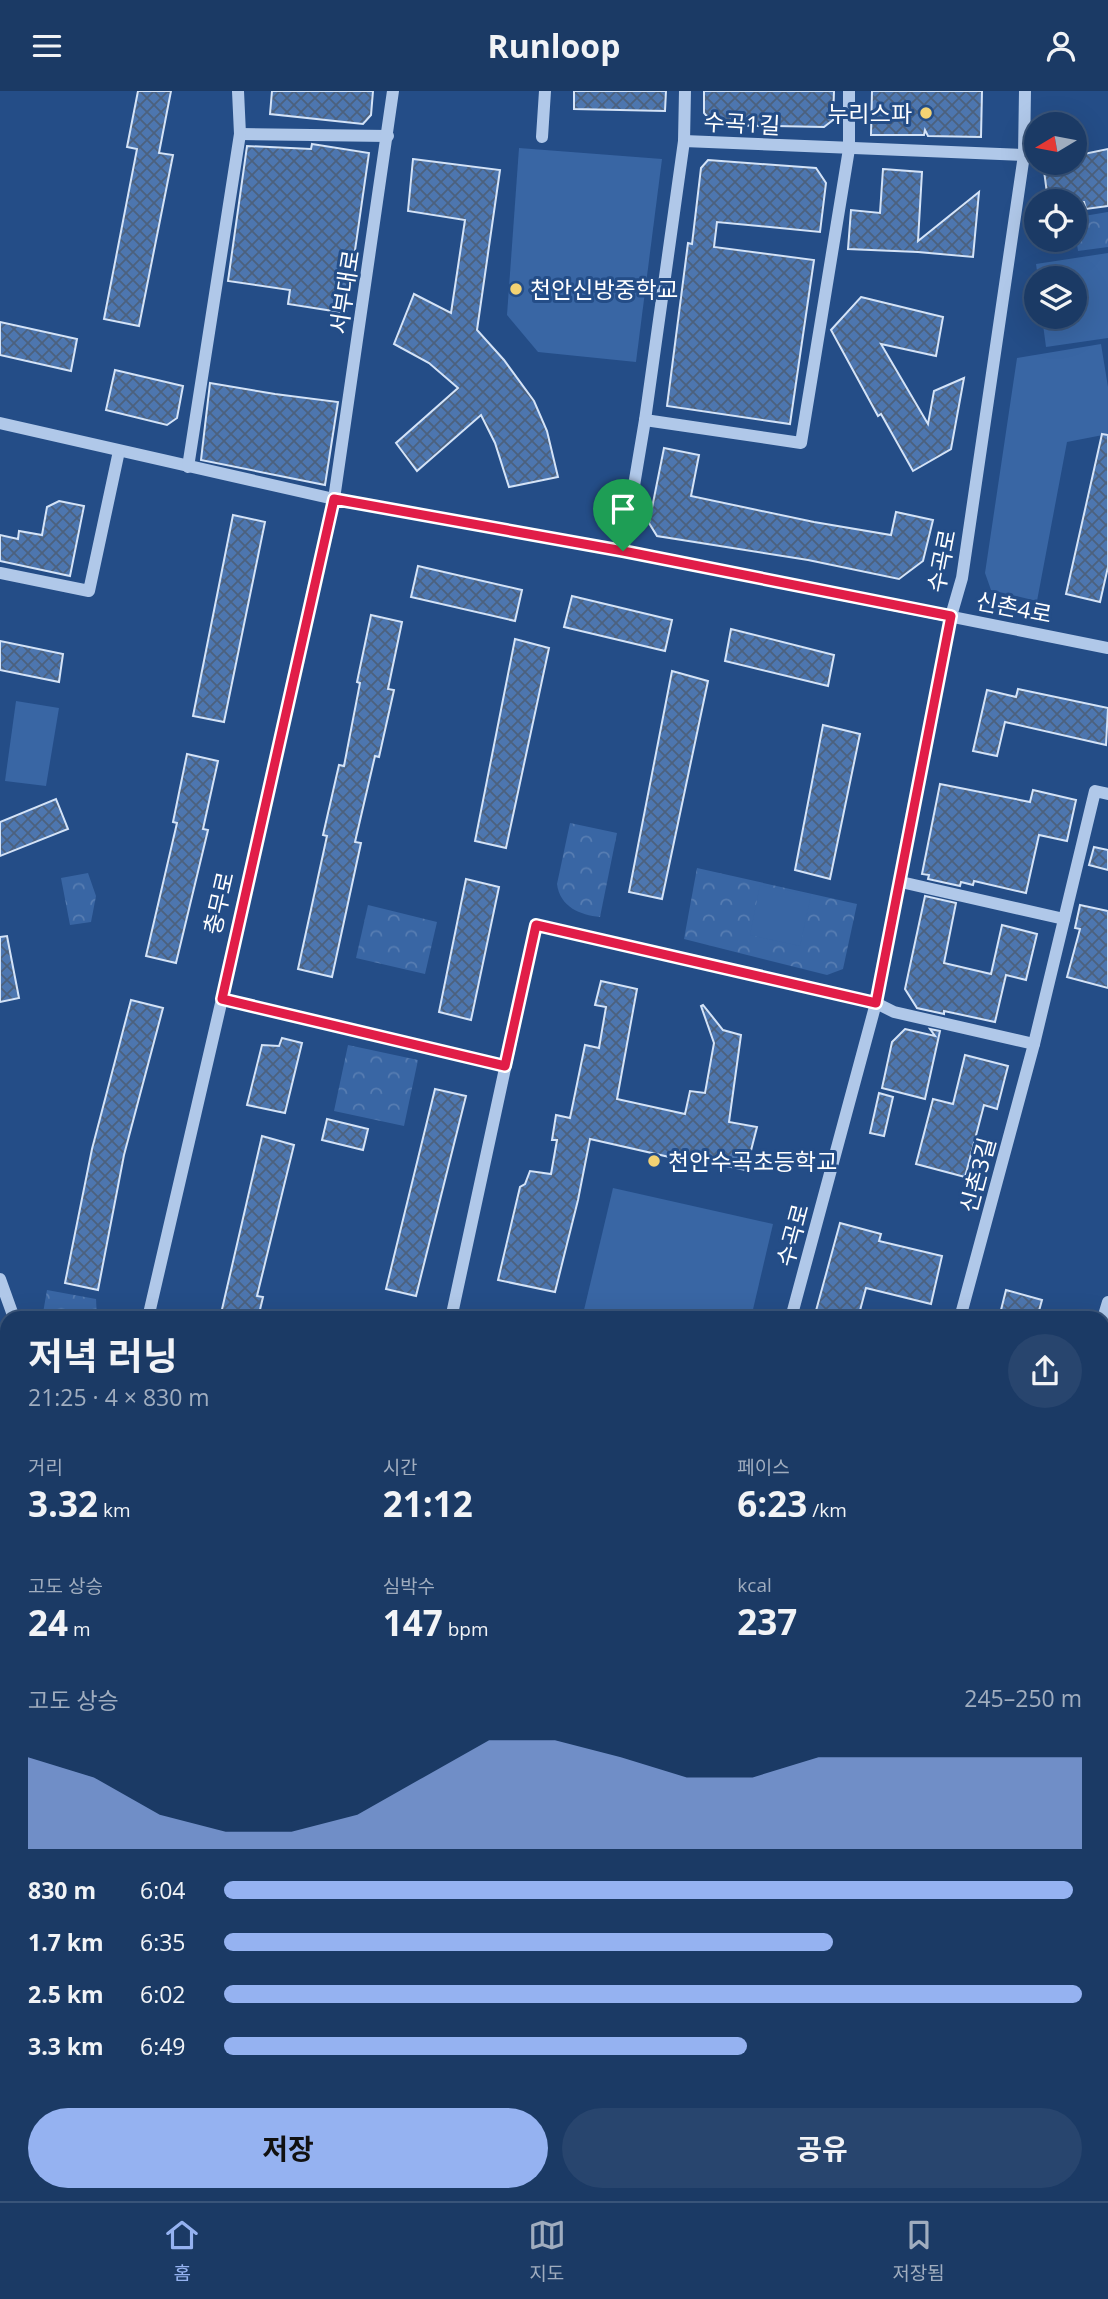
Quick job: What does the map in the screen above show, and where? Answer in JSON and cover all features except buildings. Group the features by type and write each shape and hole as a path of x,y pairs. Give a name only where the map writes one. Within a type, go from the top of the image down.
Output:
{"street":[{"path":"188,467 240,135 239,91"},
{"name":"서부대로","path":"334,499 393,91"},
{"path":"542,137 545,91"},
{"name":"수곡1길","path":"685,91 684,141 1024,155"},
{"path":"645,420 801,443 849,149 849,91"},
{"name":"수곡로","path":"1025,91 1025,112"},
{"path":"240,135 388,136"},
{"path":"623,551 645,420 684,141"},
{"name":"수곡로","path":"793,1311 876,1003 951,616 962,578 1024,155"},
{"name":"신촌4로","path":"0,423 334,499 623,551 1108,648"},
{"path":"0,573 89,591 118,451"},
{"name":"충무로","path":"150,1311 334,499"},
{"path":"453,1311 536,925 876,1003 894,1012 1034,1044 1095,790 1108,794"},
{"path":"901,881 1064,919"},
{"path":"222,999 505,1066"},
{"name":"신촌3길","path":"962,1311 1034,1044"},
{"path":"0,1279 11,1311"}],"green space":[{"path":"519,148 662,159 636,362 538,352 507,315"},
{"path":"1108,212 1108,247 1087,250 1087,216"},
{"path":"1108,253 1108,338 1046,347 1044,329 1087,329 1087,266 1036,264"},
{"path":"1101,344 1108,387 1108,434 1067,442 1037,601 991,590 985,573 1017,358"},
{"path":"16,701 59,708 46,786 5,781"},
{"path":"570,823 617,833 600,917 572,908 559,892 557,884"},
{"path":"697,868 857,904 843,969 827,975 684,939"},
{"path":"88,873 96,896 91,922 70,925 61,878"},
{"path":"760,885 811,895 800,946 750,935"},
{"path":"368,905 437,922 425,974 356,958"},
{"path":"348,1045 418,1060 404,1126 334,1111"},
{"path":"613,1188 773,1224 753,1311 584,1310"},
{"path":"47,1290 96,1299 97,1311 43,1311"}],"place":[{"name":"누리스파","path":"926,113"},
{"name":"천안신방중학교","path":"516,289"},
{"name":"천안수곡초등학교","path":"654,1161"}],"route":[{"path":"334,499 623,551 951,616 876,1003 536,925 505,1066 222,999 334,499"}]}
